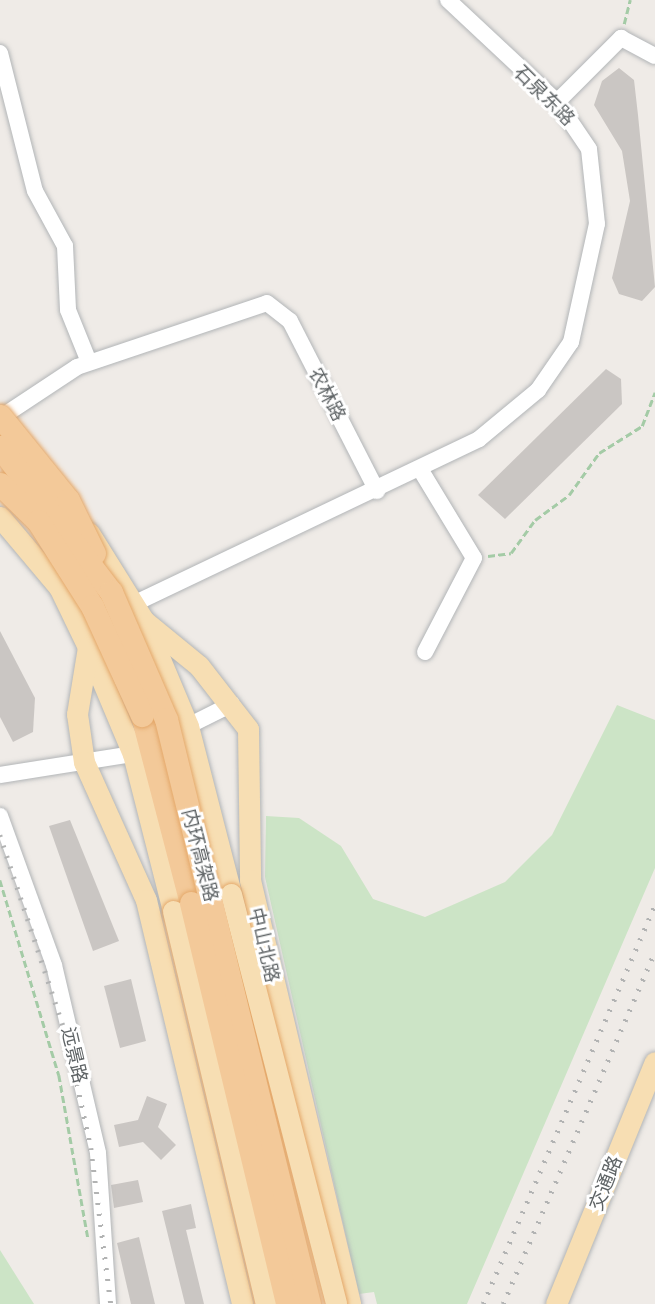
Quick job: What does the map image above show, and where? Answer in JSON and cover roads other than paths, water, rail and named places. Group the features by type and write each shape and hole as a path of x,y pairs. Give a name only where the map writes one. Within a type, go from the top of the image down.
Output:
{"highway":[{"path":"0,417 68,500 136,615"},
{"name":"内环高架路","path":"0,447 136,615 166,719 309,1304"},
{"name":"内环高架路","path":"0,484 38,521 92,606 142,715 287,1304"}],"main road":[{"name":"中山北路","path":"0,432 71,509 136,615 188,726 336,1304"},
{"path":"0,517 59,587 84,638 133,754 266,1304"},
{"name":"中山北路","path":"136,615 199,666 232,704 251,741 250,880 350,1304"},
{"path":"84,638 77,714 84,762 146,900 242,1304"},
{"name":"交通路","path":"556,1304 655,1062"}],"street":[{"name":"石泉东路","path":"420,469 500,425 538,390 571,342 585,296 597,184 581,133 557,102 449,0"},
{"path":"557,102 621,38 655,56"},
{"path":"0,53 36,191 65,246 68,310 89,362"},
{"name":"农林路","path":"0,417 89,362 200,330 258,304 276,305 290,321 377,491"},
{"path":"84,638 136,615 420,469 474,558 425,652"},
{"path":"188,726 232,704"},
{"path":"0,775 133,754"},
{"name":"远景路","path":"0,816 54,965 95,1139 108,1304"},
{"path":"218,1201 320,1176"},
{"path":"225,1234 328,1213"},
{"path":"234,1269 337,1249"}],"railway":[{"path":"0,835 68,1041 91,1148 111,1304"},
{"path":"483,1304 655,905"},
{"path":"503,1304 655,951"}]}
